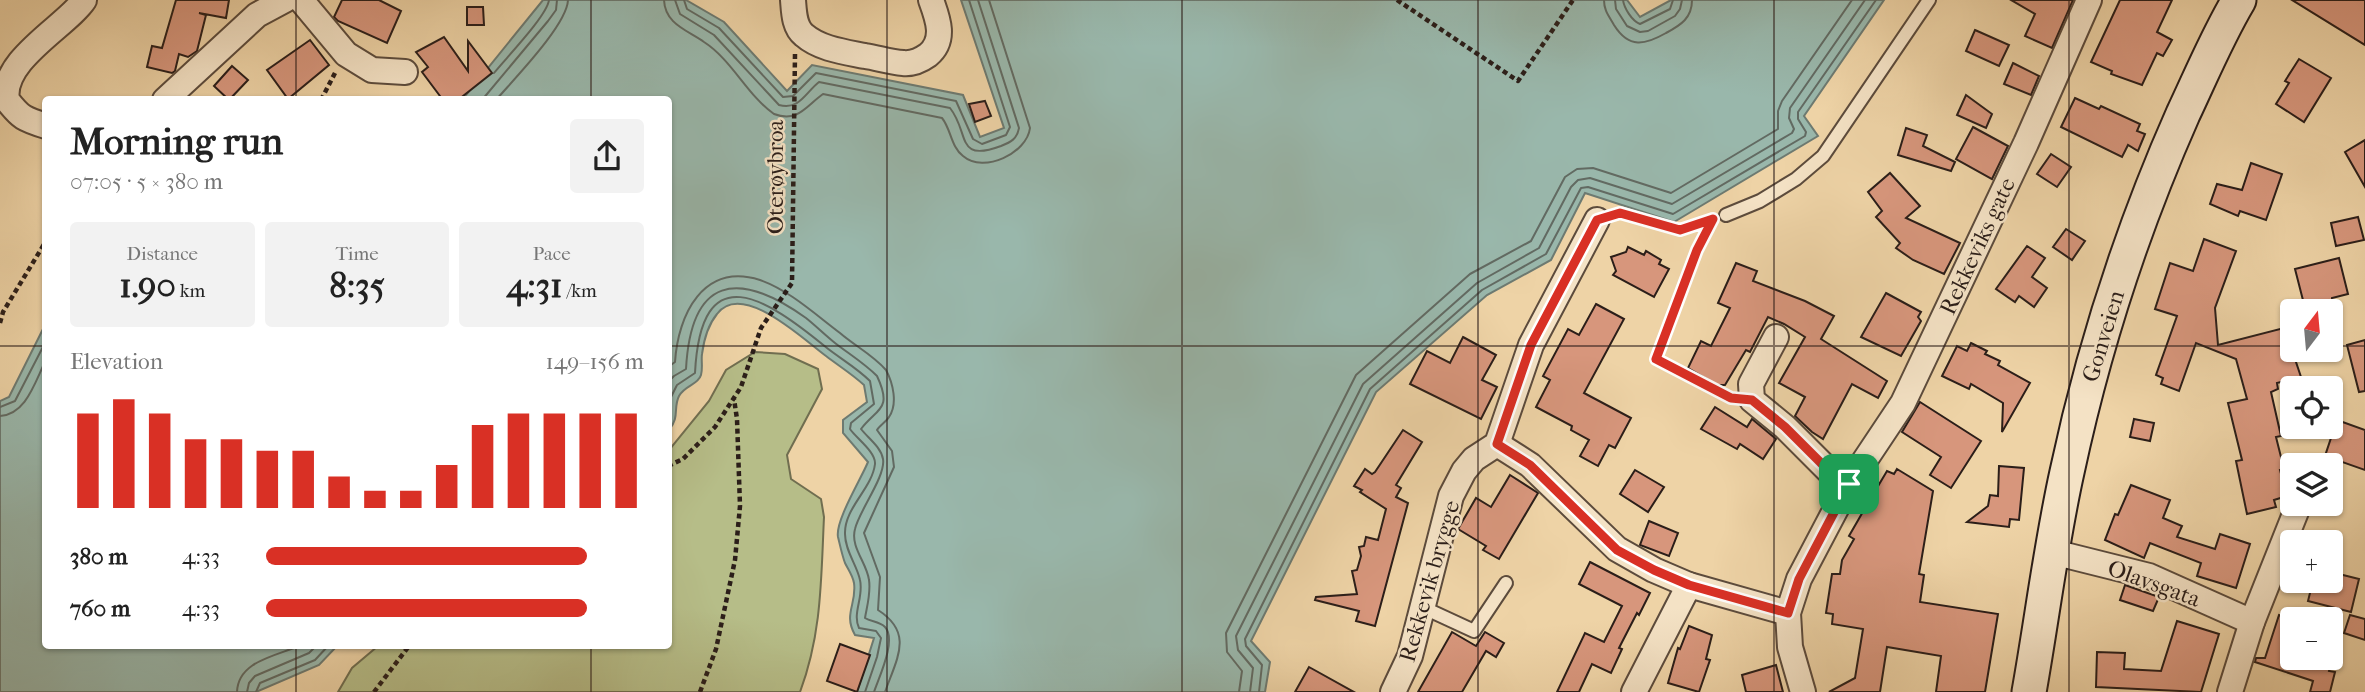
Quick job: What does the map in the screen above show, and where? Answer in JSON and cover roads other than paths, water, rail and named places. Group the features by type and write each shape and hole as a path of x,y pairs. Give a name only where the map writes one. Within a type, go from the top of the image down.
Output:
{"street":[{"path":"42,125 21,118 2,94 0,79 3,69 23,47 67,18 85,0"},
{"path":"169,96 257,15 285,0"},
{"path":"301,0 346,54 372,70 405,72"},
{"path":"793,0 796,26 815,43 905,64 921,60 934,50 939,40 938,19 931,0"},
{"name":"Rekkeviks gate","path":"1802,692 1790,648 1788,613 1799,579 1849,484 1903,403 2026,143 2089,0"},
{"name":"Gonveien","path":"2029,692 2066,474 2088,384 2120,279 2159,168 2221,29 2239,0"},
{"path":"1597,220 1531,345 1497,444 1530,465 1617,550 1689,585 1788,613"},
{"path":"1776,338 1751,384 1752,400 1785,427 1828,470 1849,484"},
{"name":"Rekkevik brygge","path":"1393,692 1410,656 1451,496 1464,471 1474,459 1497,444"},
{"path":"2231,692 2252,622 2294,516"},
{"name":"Olavsgata","path":"2053,552 2149,576 2252,622"},
{"path":"1634,692 1689,585"}],"lane":[{"path":"1726,215 1760,201 1796,179 1823,156 1929,0"},
{"path":"1423,607 1474,631 1506,583"}],"water":[{"path":"543,0 686,0 724,22 787,91 812,65 963,95 980,137 1004,128 961,0 1627,0 1640,17 1671,0 1884,0 1804,116 1818,136 1674,222 1585,193 1551,260 1487,295 1376,392 1251,641 1270,662 1265,692 857,692 874,638 855,635 852,628 850,615 854,583 843,557 838,530 844,511 868,462 843,433 843,420 867,402 864,385 773,316 741,304 728,305 717,314 709,328 703,348 701,375 679,396 672,425 672,96 465,96"},
{"path":"42,331 42,649 334,649 319,665 256,692 0,692 0,401 9,397"}]}
